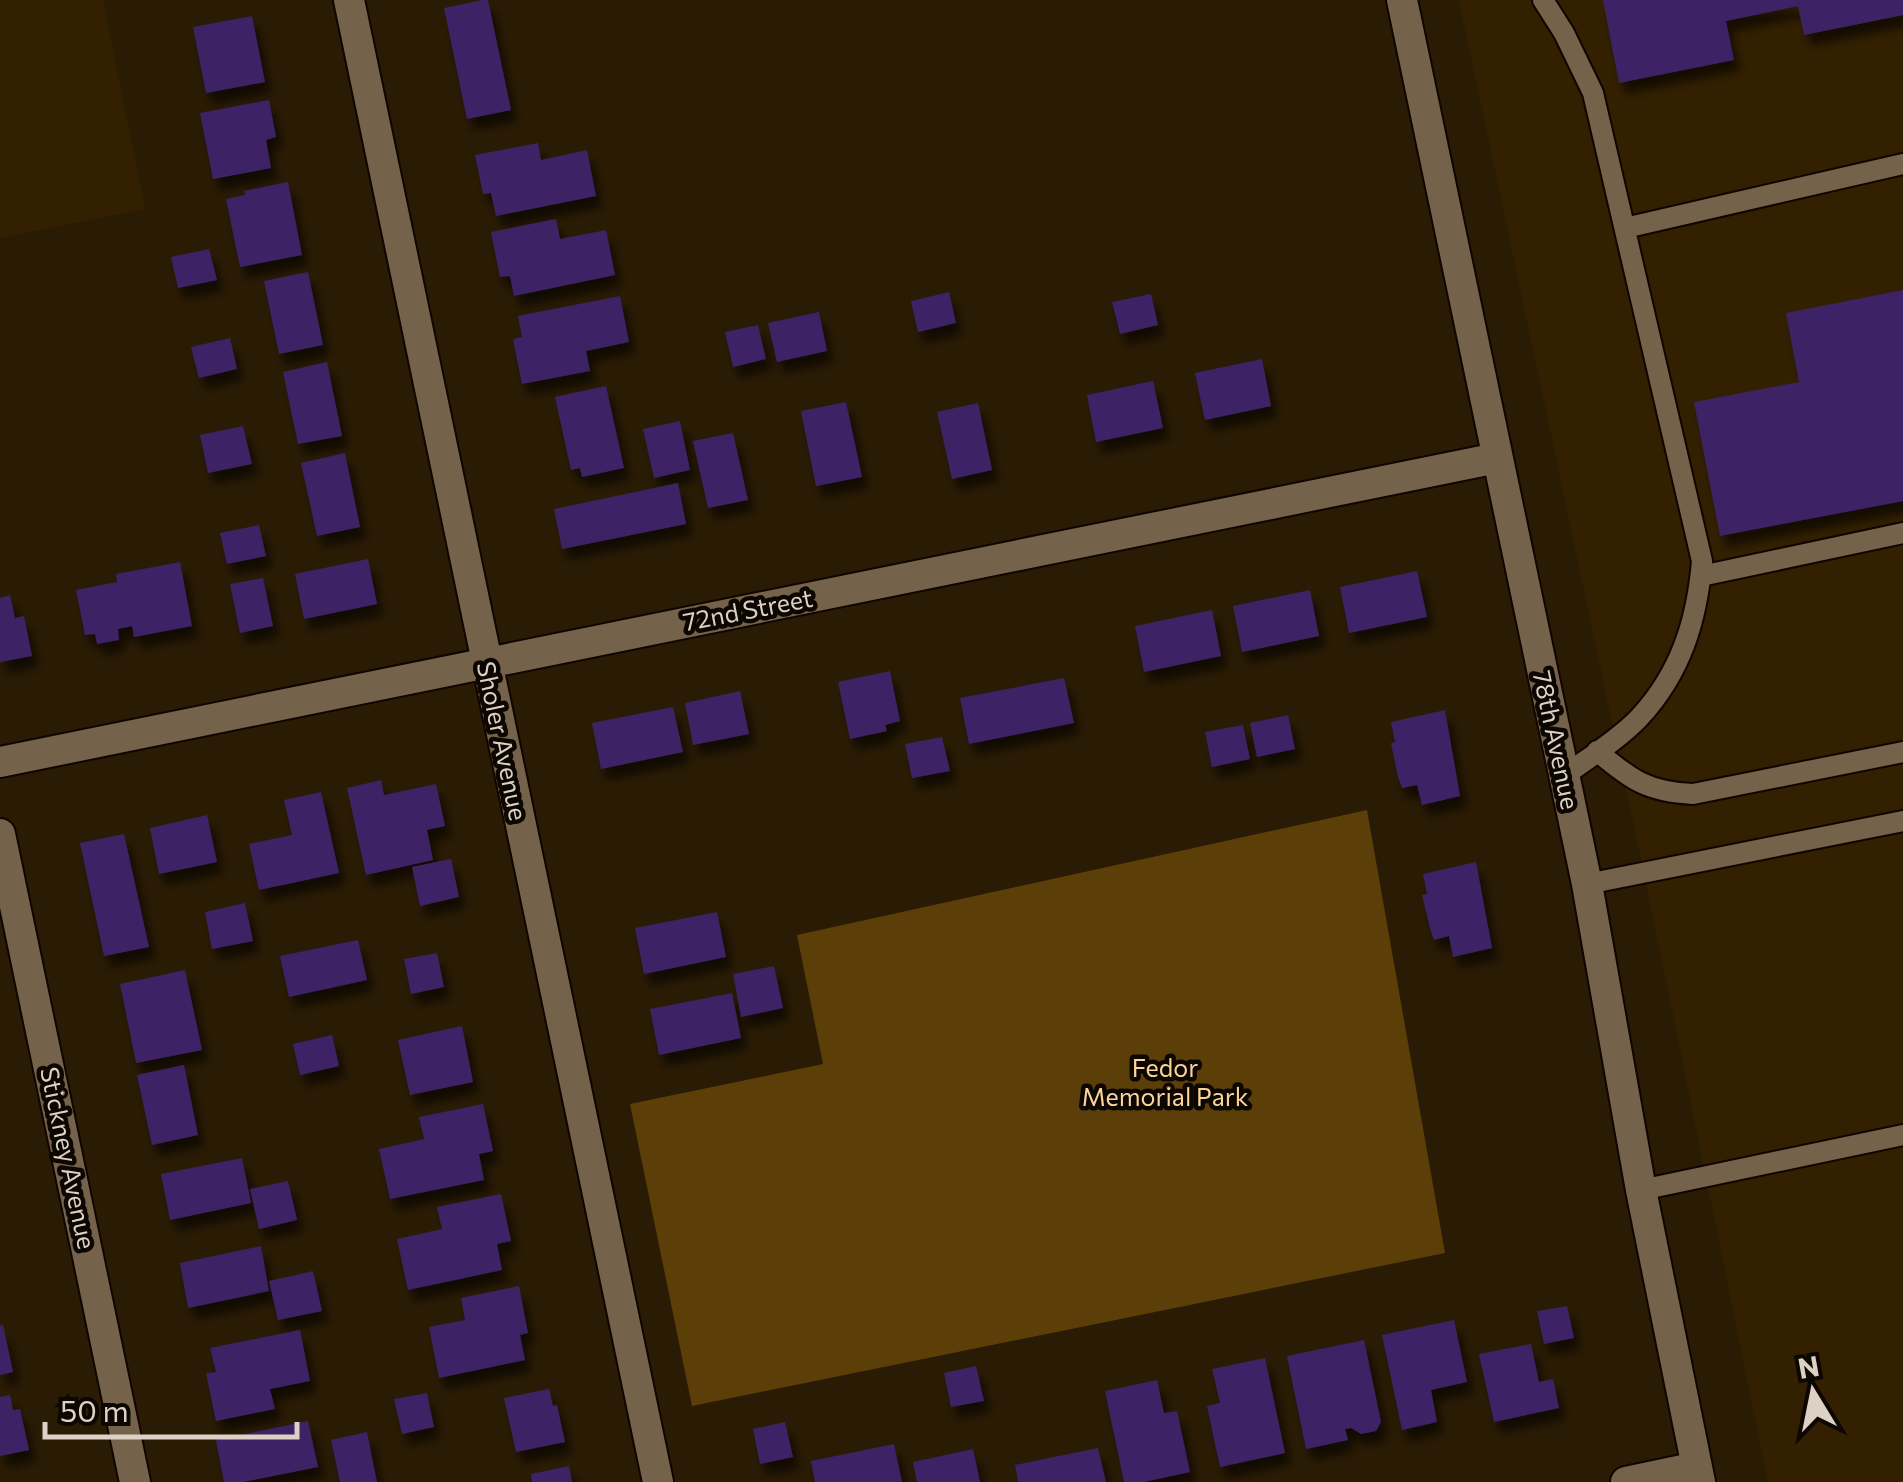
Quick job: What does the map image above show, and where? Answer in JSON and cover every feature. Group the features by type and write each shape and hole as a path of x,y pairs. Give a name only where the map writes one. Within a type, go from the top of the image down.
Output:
{"street":[{"name":"Sholer Avenue","path":"349,0 658,1482"},
{"name":"78th Avenue","path":"1402,0 1586,884 1698,1475"},
{"name":"72nd Street","path":"0,762 1496,458"},
{"name":"Stickney Avenue","path":"0,834 136,1482"},
{"path":"1626,1482 1698,1475"}],"lane":[{"path":"1542,0 1564,33 1593,93 1702,561 1698,600 1683,655 1638,719 1564,776"},
{"path":"1625,228 1903,164"},
{"path":"1701,576 1903,532"},
{"path":"1598,751 1644,786 1664,793 1693,794 1903,752"},
{"path":"1586,884 1903,821"},
{"path":"1642,1190 1903,1135"}],"shaded area":[{"path":"0,0 103,0 145,209 0,238"},
{"path":"1459,0 1903,0 1903,1482 1768,1482"}],"green space":[{"name":"Fedor Memorial Park","path":"1367,810 1445,1253 692,1406 630,1104 823,1064 797,935"}],"building":[{"path":"488,0 511,110 467,119 444,8"},
{"path":"1603,0 1903,0 1903,15 1804,35 1798,6 1726,21 1734,60 1619,83"},
{"path":"252,16 265,82 206,93 193,27"},
{"path":"269,100 276,137 266,140 271,168 213,179 200,113"},
{"path":"538,143 541,160 587,150 596,196 496,216 491,193 483,194 475,155"},
{"path":"288,182 302,255 240,267 226,199"},
{"path":"556,219 560,239 606,230 615,275 514,296 510,276 500,277 491,232"},
{"path":"209,249 217,280 178,288 171,257"},
{"path":"308,272 323,345 279,354 264,281"},
{"path":"1903,290 1903,501 1720,536 1694,402 1799,382 1786,313"},
{"path":"949,292 956,323 918,332 911,301"},
{"path":"1151,294 1158,325 1120,334 1112,302"},
{"path":"620,296 629,342 586,351 590,371 522,384 513,339 522,337 518,316"},
{"path":"819,312 827,351 777,362 768,323"},
{"path":"758,325 766,359 733,367 725,332"},
{"path":"230,338 237,369 199,378 191,347"},
{"path":"1262,359 1271,406 1205,420 1195,373"},
{"path":"327,362 342,436 298,444 283,372"},
{"path":"1153,381 1163,428 1096,442 1087,395"},
{"path":"606,386 624,468 582,477 580,468 571,470 555,397"},
{"path":"846,402 862,477 816,486 801,411"},
{"path":"978,403 992,470 952,479 937,412"},
{"path":"680,421 690,470 654,478 643,429"},
{"path":"243,426 252,464 208,473 200,435"},
{"path":"733,433 748,500 708,508 693,441"},
{"path":"345,453 360,527 317,536 301,463"},
{"path":"678,483 686,524 562,549 554,509"},
{"path":"259,525 266,556 227,564 220,533"},
{"path":"368,559 377,604 304,619 295,574"},
{"path":"180,562 192,626 134,637 132,626 118,629 119,640 97,644 95,634 85,635 76,590 117,582 116,574"},
{"path":"1417,571 1427,617 1349,633 1340,587"},
{"path":"263,578 273,626 240,633 230,584"},
{"path":"1310,590 1319,636 1242,652 1233,606"},
{"path":"10,595 15,618 24,616 32,656 0,662 0,598"},
{"path":"1212,610 1221,656 1144,672 1135,626"},
{"path":"890,671 900,721 885,725 887,731 850,739 838,682"},
{"path":"1064,678 1074,723 969,744 960,698"},
{"path":"740,691 749,734 693,745 685,703"},
{"path":"673,707 683,752 601,769 592,723"},
{"path":"1445,710 1460,796 1422,805 1417,785 1402,788 1391,743 1395,742 1391,722"},
{"path":"1288,715 1295,749 1257,757 1250,723"},
{"path":"1243,725 1250,759 1212,767 1205,732"},
{"path":"942,737 950,771 912,778 905,744"},
{"path":"381,780 384,795 436,784 445,826 427,830 433,860 366,875 347,788"},
{"path":"321,792 339,873 259,890 249,844 292,835 284,800"},
{"path":"207,815 217,862 159,874 150,828"},
{"path":"124,834 149,947 104,956 80,843"},
{"path":"451,859 459,897 420,906 412,867"},
{"path":"1476,862 1492,948 1453,957 1449,936 1434,940 1422,895 1427,894 1423,874"},
{"path":"245,903 253,941 212,949 205,912"},
{"path":"717,912 726,957 644,974 635,928"},
{"path":"358,940 367,980 289,997 280,956"},
{"path":"437,953 444,987 411,994 404,959"},
{"path":"774,966 783,1008 741,1017 733,974"},
{"path":"185,970 202,1050 136,1063 120,984"},
{"path":"732,993 741,1038 659,1055 650,1009"},
{"path":"462,1026 473,1082 410,1095 398,1040"},
{"path":"332,1035 339,1066 300,1075 293,1044"},
{"path":"184,1065 198,1135 152,1145 137,1075"},
{"path":"483,1104 493,1151 479,1154 484,1180 390,1199 379,1149 424,1139 419,1117"},
{"path":"242,1158 251,1203 170,1220 161,1174"},
{"path":"288,1181 297,1220 259,1229 250,1189"},
{"path":"501,1194 511,1241 497,1244 502,1270 408,1290 397,1239 442,1229 437,1207"},
{"path":"261,1246 269,1291 188,1308 180,1263"},
{"path":"313,1271 322,1311 278,1320 269,1281"},
{"path":"519,1286 528,1333 520,1335 525,1360 439,1378 429,1327 465,1320 461,1298"},
{"path":"1567,1306 1574,1338 1544,1344 1537,1311"},
{"path":"1454,1320 1467,1382 1431,1390 1437,1422 1402,1430 1382,1335"},
{"path":"3,1325 13,1372 0,1375 0,1326"},
{"path":"300,1330 310,1381 270,1389 275,1409 216,1421 206,1373 216,1372 210,1348"},
{"path":"1364,1340 1381,1422 1376,1431 1361,1434 1345,1429 1348,1440 1306,1449 1287,1356"},
{"path":"1531,1344 1539,1382 1553,1379 1559,1408 1494,1422 1479,1354"},
{"path":"1265,1358 1285,1453 1220,1467 1207,1406 1220,1403 1212,1369"},
{"path":"976,1366 984,1401 951,1407 944,1373"},
{"path":"1157,1380 1164,1413 1177,1411 1190,1472 1124,1482 1105,1391"},
{"path":"549,1389 553,1406 557,1405 565,1442 516,1452 504,1398"},
{"path":"427,1393 434,1427 402,1434 394,1399"},
{"path":"10,1395 13,1410 20,1409 29,1450 0,1456 0,1397"},
{"path":"308,1421 318,1467 224,1482 216,1440"},
{"path":"785,1422 793,1457 760,1464 753,1429"},
{"path":"367,1432 377,1482 340,1482 331,1440"},
{"path":"894,1444 902,1482 815,1482 811,1461"},
{"path":"1098,1448 1106,1482 1018,1482 1015,1465"},
{"path":"973,1449 980,1482 917,1482 913,1462"},
{"path":"569,1466 572,1482 532,1482 531,1474"}]}
